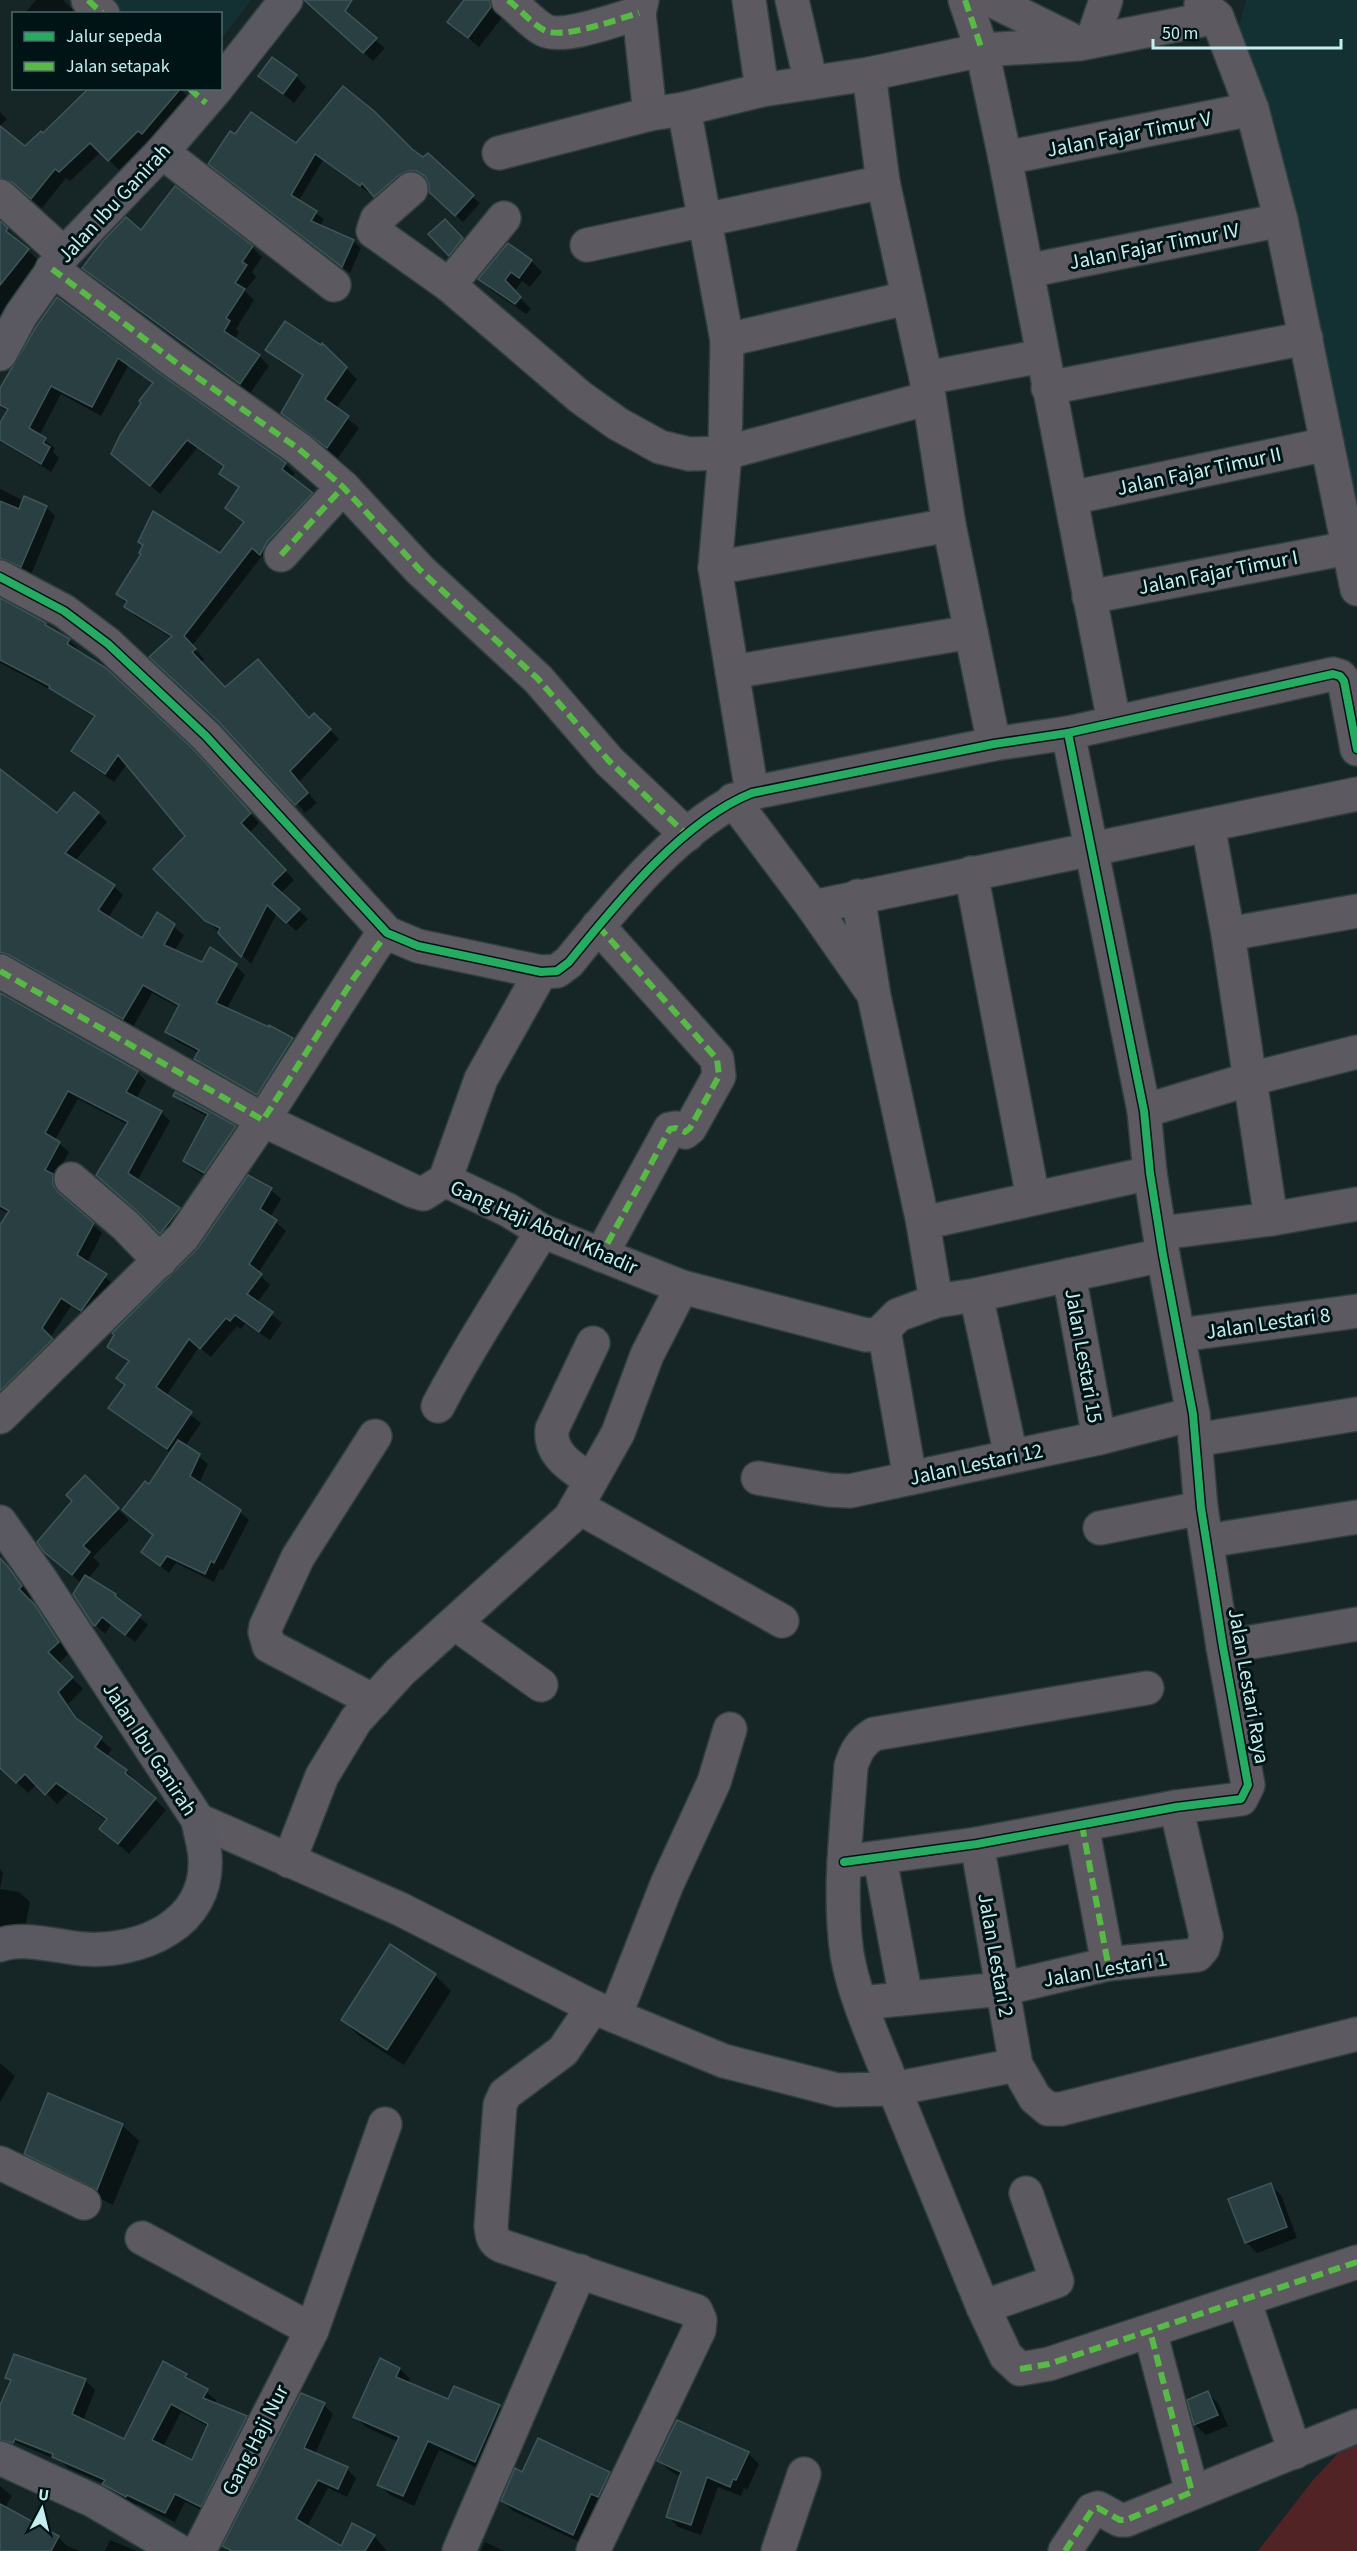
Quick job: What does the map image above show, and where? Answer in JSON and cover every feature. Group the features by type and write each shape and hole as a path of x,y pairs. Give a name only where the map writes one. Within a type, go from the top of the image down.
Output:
{"main road":[{"name":"Jalan Ibu Ganirah","path":"222,75 286,0"},
{"name":"Jalan Ibu Ganirah","path":"0,354 21,315 58,261 162,152 208,91"},
{"name":"Jalan Ibu Ganirah","path":"0,1522 198,1820 205,1857 201,1886 187,1915 165,1932 137,1945 108,1949 83,1949 18,1942 0,1946"},
{"path":"0,2458 94,2500 179,2551"}],"street":[{"path":"88,0 101,12"},
{"path":"508,0 543,30 553,33 585,28 640,7 650,114"},
{"path":"749,0 762,90"},
{"path":"792,0 811,83"},
{"path":"965,0 982,50 1005,158 1114,722"},
{"path":"991,0 1085,43"},
{"path":"1085,43 1106,0"},
{"path":"499,153 650,114 684,110 762,90 869,74 982,50 1085,43 1207,9 1252,109 1281,220 1357,589"},
{"path":"869,74 883,182 927,388 949,525 994,744"},
{"name":"Jalan Fajar Timur V","path":"1005,158 1252,109"},
{"path":"684,110 727,340 725,453 716,568 732,672 742,797 874,996"},
{"path":"162,152 334,285"},
{"path":"587,245 883,182"},
{"path":"411,189 377,219 373,231 449,285 580,397 618,424 660,447 688,454 725,453 927,388 1042,356"},
{"path":"0,196 58,261 174,361 299,449 343,487 420,570 538,680 609,760 687,835"},
{"path":"449,285 504,218"},
{"name":"Jalan Fajar Timur IV","path":"1027,271 1281,220"},
{"path":"727,340 908,298"},
{"path":"1048,388 1306,338"},
{"name":"Jalan Fajar Timur II","path":"1071,498 1327,444"},
{"path":"281,555 343,487"},
{"path":"716,568 949,525"},
{"name":"Jalan Fajar Timur I","path":"1089,597 1348,548"},
{"path":"0,577 64,611 108,644 206,736 387,933 418,946 541,972 557,971 569,962 644,874 687,835 742,797 994,744 1068,733 1333,674 1340,676 1344,681 1357,749"},
{"path":"732,672 971,632"},
{"name":"Jalan Lestari Raya","path":"846,1861 880,1859 977,1845 1176,1808 1241,1799 1248,1785 1223,1647 1202,1508 1194,1427 1180,1335 1150,1173 1144,1111 1068,733"},
{"path":"813,907 1357,794"},
{"path":"1208,825 1228,934 1271,1220"},
{"path":"971,873 1034,1198"},
{"path":"858,896 874,996 923,1223 936,1301"},
{"path":"1228,934 1357,911"},
{"path":"598,926 717,1059 719,1068 719,1076 690,1128 685,1132 676,1128 670,1129 601,1255"},
{"path":"0,1417 183,1237 263,1120 354,978 387,933"},
{"name":"Gang Haji Abdul Khadir","path":"0,971 263,1120 413,1191 423,1194 445,1180 508,1210 542,1231 682,1287 866,1335 879,1334 884,1330"},
{"path":"445,1180 481,1079 541,972"},
{"path":"1144,1111 1250,1079 1357,1052"},
{"path":"923,1223 1150,1173"},
{"path":"71,1179 124,1225 160,1261"},
{"path":"910,1478 884,1330 898,1316 936,1301 1069,1275 1162,1244 1357,1204"},
{"path":"438,1406 464,1356 486,1325 542,1231"},
{"name":"Jalan Lestari 15","path":"1069,1275 1099,1438"},
{"path":"289,1861 322,1776 356,1720 400,1672 456,1624 535,1548 570,1518 618,1433 647,1355 682,1287"},
{"path":"976,1295 1011,1456"},
{"name":"Jalan Lestari 8","path":"1180,1335 1357,1311"},
{"path":"593,1343 552,1429 551,1436 552,1444 584,1494 782,1621"},
{"name":"Jalan Lestari 12","path":"758,1478 829,1490 850,1491 1099,1438 1194,1427 1357,1414"},
{"path":"374,1701 269,1646 265,1632 269,1617 298,1557 375,1436"},
{"path":"1100,1528 1202,1508"},
{"path":"1207,1541 1357,1517"},
{"path":"456,1624 541,1685"},
{"path":"1223,1647 1357,1624"},
{"path":"1147,1688 874,1734 864,1740 856,1751 851,1766 843,1912 847,1956 861,2003 982,2307 1006,2356 1020,2369 1034,2368 1356,2265"},
{"path":"593,2551 699,2330 700,2320 696,2311 495,2243 490,2226 500,2105 505,2094 563,2051 604,2012 714,1782 730,1729"},
{"name":"Jalan Lestari 1","path":"861,2003 1002,1989 1108,1964 1197,1955 1206,1942 1176,1808"},
{"path":"198,1820 400,1909 604,2012 723,2061 837,2090 894,2089 1016,2065"},
{"path":"1082,1825 1108,1964"},
{"name":"Jalan Lestari 2","path":"977,1845 1016,2065 1035,2098 1048,2109 1061,2109 1357,2034"},
{"path":"880,1859 906,1998"},
{"name":"Gang Haji Nur","path":"199,2551 312,2330 385,2124"},
{"path":"0,2163 84,2203"},
{"path":"982,2307 1057,2280 1026,2193"},
{"path":"142,2238 312,2330"},
{"path":"459,2551 580,2271"},
{"path":"1244,2300 1295,2451"},
{"path":"1150,2331 1192,2492"},
{"path":"1065,2551 1092,2510 1098,2508 1120,2520 1126,2520 1357,2426"},
{"path":"778,2551 804,2474"}],"shaded area":[{"path":"100,0 251,0 222,38 222,12 115,12"},
{"path":"1246,0 1357,0 1357,540 1238,30"},
{"path":"1357,2433 1357,2551 1258,2551 1313,2480"}],"building":[{"path":"304,0 352,0 345,11 377,38 363,53"},
{"path":"464,0 490,0 491,7 468,38 447,22"},
{"path":"272,57 297,75 283,94 258,76"},
{"path":"343,86 374,111 412,149 423,157 428,153 474,195 455,216 429,192 425,176 417,171 408,171 399,175 374,197 362,183 360,186 315,154 291,195 317,211 311,221 354,240 342,267 208,164 230,131 235,134 251,112 296,143"},
{"path":"87,90 179,90 142,134 138,131 108,161 90,143 59,172 55,169 31,199 12,182 0,178 0,126 25,146 41,131 43,133"},
{"path":"175,186 253,246 242,262 247,265 235,283 245,289 226,318 230,321 224,331 260,355 240,384 82,268 102,242 126,217 141,230"},
{"path":"445,219 463,238 449,256 428,234"},
{"path":"0,221 8,228 6,231 29,249 0,285"},
{"path":"508,243 532,260 519,278 511,272 505,280 521,297 515,304 478,279"},
{"path":"57,297 286,463 282,469 313,493 267,542 260,555 252,548 184,636 196,649 192,652 225,687 258,659 309,718 314,713 331,729 290,771 308,793 295,805 219,722 149,657 172,636 124,607 127,601 116,594 141,554 139,553 143,545 138,542 153,511 220,553 244,522 225,508 239,487 219,474 224,466 187,440 150,486 111,454 120,435 141,403 139,401 153,383 118,358 92,407 51,386 29,428 46,438 43,443 50,447 41,464 0,440 0,423 8,409 0,405 0,388 36,327"},
{"path":"285,321 321,345 322,343 347,367 325,399 349,416 327,448 281,413 303,375 265,350"},
{"path":"24,496 47,506 21,567 0,558 0,501 19,509"},
{"path":"0,598 46,623 45,625 70,639 67,644 106,668 193,749 251,813 241,823 286,870 272,884 300,909 286,923 267,905 241,957 218,933 220,928 205,921 153,869 185,836 118,755 105,774 71,751 95,716 49,688 50,686 0,660"},
{"path":"0,769 57,813 74,792 99,812 65,853 115,885 98,910 142,938 157,912 175,924 164,945 202,962 210,947 237,964 216,1003 269,1027 269,1025 293,1038 257,1095 194,1059 199,1050 165,1032 179,1005 143,985 123,1019 0,952"},
{"path":"0,993 138,1071 126,1092 162,1111 128,1173 180,1208 160,1234 96,1175 128,1122 68,1091 45,1133 60,1142 45,1170 53,1174 53,1185 59,1193 94,1223 77,1255 107,1274 81,1311 61,1298 42,1328 53,1339 0,1391 0,1225 9,1211 0,1206"},
{"path":"175,1092 236,1126 204,1173 183,1161 208,1114 173,1096"},
{"path":"248,1175 272,1188 260,1209 277,1220 249,1264 262,1274 247,1294 273,1312 259,1332 235,1315 230,1321 226,1318 200,1349 189,1339 156,1387 192,1412 167,1449 108,1408 125,1385 116,1378 129,1361 107,1347 114,1335 112,1333 198,1248"},
{"path":"178,1440 200,1454 190,1476 241,1510 214,1563 211,1561 205,1574 167,1556 160,1566 141,1552 153,1535 122,1510 145,1481 149,1484"},
{"path":"85,1475 119,1508 83,1546 90,1552 72,1575 44,1552 37,1542 72,1501 66,1495"},
{"path":"0,1558 22,1586 19,1589 35,1605 59,1642 48,1652 73,1677 58,1692 76,1718 102,1737 95,1747 127,1770 125,1773 156,1798 118,1844 99,1829 107,1819 56,1783 45,1795 25,1774 16,1783 0,1768"},
{"path":"85,1575 116,1594 115,1596 141,1615 125,1635 102,1617 95,1626 93,1625 73,1594"},
{"path":"390,1944 436,1974 387,2050 341,2020"},
{"path":"48,2093 123,2124 97,2190 24,2154"},
{"path":"1271,2183 1287,2227 1245,2243 1228,2199"},
{"path":"14,2354 86,2379 72,2414 124,2439 163,2361 187,2374 185,2377 208,2389 203,2398 247,2416 201,2507 175,2494 165,2513 127,2495 126,2497 102,2484 105,2480 52,2457 53,2454 15,2439 13,2443 0,2440 0,2405 11,2380 5,2378","holes":["171,2404 208,2424 192,2460 152,2440"]},
{"path":"380,2358 400,2368 396,2377 448,2399 454,2386 500,2405 475,2462 428,2441 403,2496 377,2485 399,2437 353,2417"},
{"path":"1208,2391 1218,2415 1194,2425 1187,2400"},
{"path":"301,2393 325,2403 304,2448 348,2467 338,2489 318,2480 296,2519 341,2546 352,2523 375,2535 365,2551 232,2551 222,2546"},
{"path":"677,2420 749,2452 736,2480 733,2479 730,2487 707,2477 691,2525 666,2517 681,2472 657,2461"},
{"path":"538,2438 610,2472 598,2497 591,2494 573,2535 501,2501 515,2468 522,2472"},
{"path":"0,2504 59,2536 51,2551 0,2551"}],"marked path":[{"path":"88,0 101,12"},
{"path":"508,0 539,27 553,32 577,31 639,13"},
{"path":"965,0 982,50"},
{"path":"191,90 206,103"},
{"path":"52,269 174,361 299,449 343,487 420,570 538,679 609,761 687,835"},
{"path":"281,555 343,487"},
{"path":"598,926 717,1059 719,1076 690,1128 685,1132 676,1128 670,1129 601,1255"},
{"path":"0,971 263,1120 354,978 387,933"},
{"path":"1082,1825 1108,1964"},
{"path":"1020,2369 1049,2364 1357,2262"},
{"path":"1065,2551 1092,2510 1098,2508 1120,2520 1126,2520 1192,2492 1150,2331"}],"cycle path":[{"path":"0,577 64,611 108,644 206,736 387,933 418,946 541,972 557,971 569,962 629,890 676,843 700,823 752,793 994,744 1068,733 1333,674 1340,676 1344,681 1357,749"},
{"path":"844,1862 977,1844 1176,1807 1241,1799 1248,1785 1201,1508 1193,1414 1163,1255 1150,1173 1144,1111 1068,733"}]}
